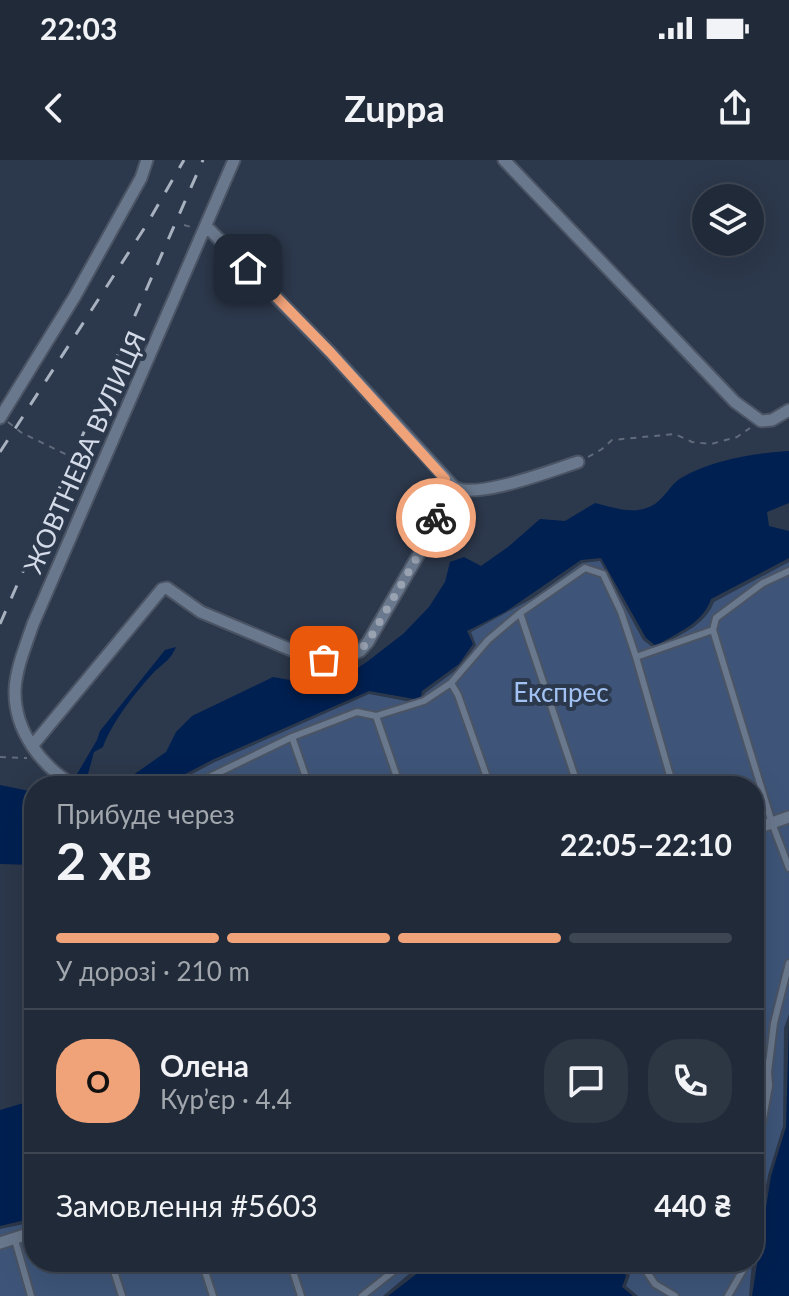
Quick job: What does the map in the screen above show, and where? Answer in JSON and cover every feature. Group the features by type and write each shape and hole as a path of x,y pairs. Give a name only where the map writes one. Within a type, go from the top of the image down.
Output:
{"street":[{"path":"0,418 82,283 141,178 147,160"},
{"name":"ЖОВТНЕВА ВУЛИЦЯ","path":"61,776 41,759 21,728 15,691 23,654 202,227 234,160"},
{"path":"504,160 735,402 761,421 772,420 789,410"},
{"path":"202,227 330,352 445,479 460,491 513,482 578,462"},
{"path":"32,746 162,589 167,588 201,612 308,657 324,660 360,651 423,547 442,503 445,479"},
{"path":"764,826 789,817"},
{"path":"0,1243 24,1236"}],"lane":[{"path":"211,776 292,737 357,712 376,716 424,701 451,683 488,640 520,613 585,568 603,574 621,612 670,776"},
{"path":"758,776 713,630 716,618 727,609 763,583 789,571"},
{"path":"520,613 575,776"},
{"path":"636,657 713,630"},
{"path":"451,683 486,776"},
{"path":"376,716 397,776"},
{"path":"292,737 306,776"},
{"path":"764,797 789,868"},
{"path":"764,1113 774,1023 789,963"},
{"path":"764,1061 768,1072"},
{"path":"15,1240 24,1272"},
{"path":"24,1272 31,1296"},
{"path":"114,1272 122,1296"},
{"path":"205,1272 213,1296"},
{"path":"293,1272 301,1296"},
{"path":"362,1296 392,1272"},
{"path":"647,1272 655,1284 675,1296"},
{"path":"651,1272 655,1284"},
{"path":"728,1296 742,1272"}],"path":[{"path":"184,225 202,227"},
{"path":"0,418 63,454 100,469"},
{"path":"578,462 612,440 675,434 692,442 711,444 737,437 761,421"},
{"path":"88,443 99,447"},
{"path":"0,757 41,759"}],"green space":[{"name":"Експрес","path":"600,561 643,640 655,649 697,625 714,602 789,562 789,1014 784,1028 783,1126 764,1197 764,776 188,776 369,694 422,704 425,693 462,666 476,645 471,632 533,598 582,563"},
{"path":"24,1224 24,1272 411,1272 383,1296 0,1296 0,1229"},
{"path":"629,1272 751,1272 749,1296 638,1296 626,1286"}],"shaded area":[{"path":"789,451 789,503 767,512 769,526 789,531 789,558 711,599 695,622 656,646 646,638 601,558 581,560 505,612 467,631 473,644 459,664 422,691 420,700 369,691 181,776 132,776 166,752 176,732 192,716 273,677 301,682 339,681 403,634 429,607 445,582 450,562 464,557 481,566 540,519 565,521 595,503 625,510 648,508 681,478 706,466"},
{"path":"176,647 126,707 103,747 94,752 88,774 101,776 76,776 100,731 165,650"},
{"path":"0,785 24,790 24,865 0,864"},
{"path":"789,1024 789,1296 752,1296 756,1272 764,1272 764,1220 771,1176 786,1127"},
{"path":"24,1103 24,1220 0,1226 0,1110"},
{"path":"419,1272 625,1272 622,1287 633,1296 388,1296"}],"railway":[{"path":"0,452 147,224 184,160"},
{"path":"0,624 203,160"}],"way so far":[{"path":"324,660 349,656 360,651 368,642 423,547 436,518"}],"route":[{"path":"248,268 330,352 445,479 445,491 436,518"}]}
